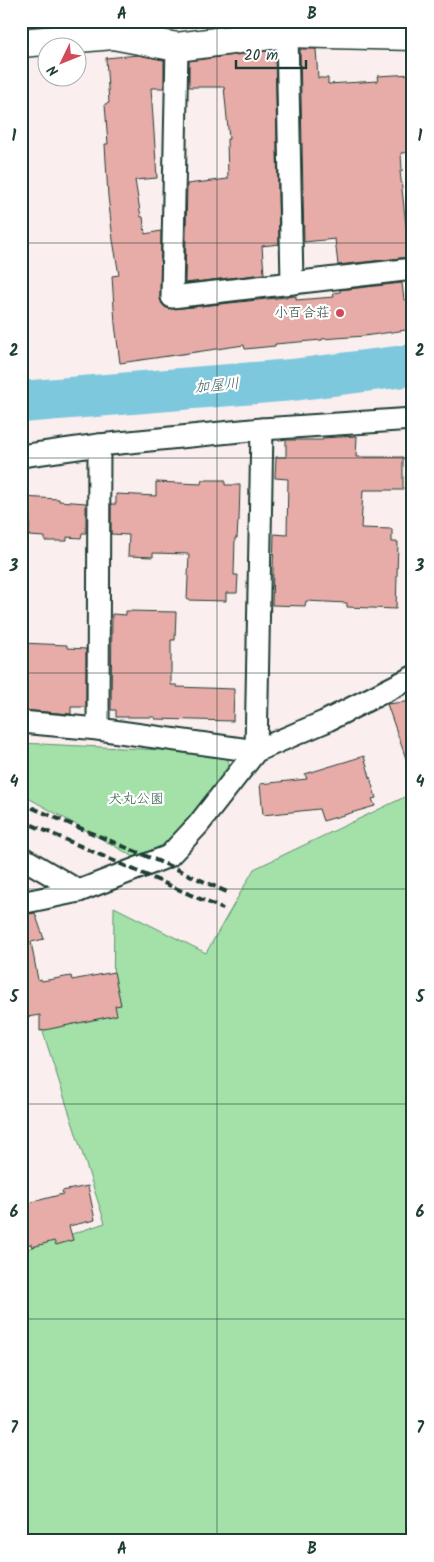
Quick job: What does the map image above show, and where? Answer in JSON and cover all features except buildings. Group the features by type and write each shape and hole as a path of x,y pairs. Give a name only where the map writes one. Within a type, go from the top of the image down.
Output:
{"main road":[{"path":"21,43 113,28 177,47 287,33 413,36"}],"street":[{"path":"287,33 292,283"},
{"path":"177,47 172,297 413,270"},
{"path":"21,456 99,445 262,428 413,419"},
{"path":"256,751 262,428"},
{"path":"98,729 99,445"},
{"path":"21,903 79,891 169,856 198,825 256,751 324,722 413,678"},
{"path":"21,722 98,729 256,751"},
{"path":"21,857 79,891"}],"green space":[{"name":"犬丸公園","path":"21,743 222,753 227,758 230,766 174,838 156,851 134,857 21,794"},
{"path":"409,795 413,796 413,1541 21,1541 21,1251 105,1223 42,1029 113,1012 114,907 206,953 254,869"}],"waterway":[{"name":"加屋川","path":"21,402 292,380 413,365"}],"railway":[{"path":"21,803 229,893"},
{"path":"21,820 223,909"}],"place":[{"name":"小百合荘","path":"340,313"}]}
